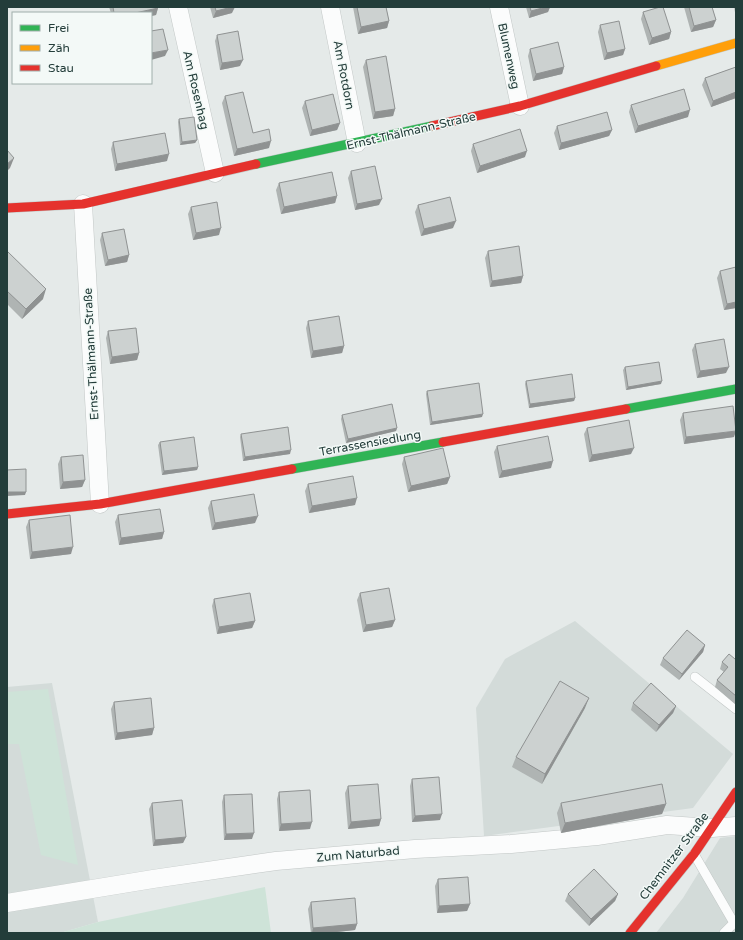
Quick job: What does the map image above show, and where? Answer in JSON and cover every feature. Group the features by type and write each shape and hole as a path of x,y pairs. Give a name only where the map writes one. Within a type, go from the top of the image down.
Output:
{"street":[{"name":"Am Rosenhag","path":"178,7 215,173"},
{"name":"Am Rotdorn","path":"330,7 357,143"},
{"name":"Blumenweg","path":"499,7 520,106"},
{"name":"Ernst-Thälmann-Straße","path":"7,208 83,204 215,173 357,143 520,106 736,43"},
{"name":"Ernst-Thälmann-Straße","path":"83,204 100,504"},
{"name":"Terrassensiedlung","path":"7,514 100,504 736,389"},
{"name":"Chemnitzer Straße","path":"630,933 694,854 736,792"},
{"name":"Zum Naturbad","path":"7,903 153,879 276,862 415,849 511,844 597,836 667,825 712,828 736,826"}],"lane":[{"path":"695,677 736,710"},
{"path":"694,854 735,923 724,933"}],"shaded area":[{"path":"575,621 733,754 693,808 484,836 476,708 505,659"},
{"path":"52,683 98,922 60,933 7,933 7,687"},
{"path":"736,836 736,933 656,933 683,898 720,838"}],"green space":[{"path":"48,689 78,865 41,855 19,744 7,744 7,692"},
{"path":"265,887 271,933 60,933 98,922"}],"building":[{"path":"113,7 158,7 140,12 114,12"},
{"path":"215,7 232,7 216,11"},
{"path":"357,7 386,7 389,21 361,27"},
{"path":"530,7 546,7 531,11"},
{"path":"663,7 671,32 652,38 643,12"},
{"path":"689,7 712,7 716,20 694,26"},
{"path":"619,21 625,49 607,53 600,25"},
{"path":"163,29 168,50 152,53 152,31"},
{"path":"238,31 243,60 222,63 217,35"},
{"path":"558,42 564,67 536,74 530,49"},
{"path":"386,56 395,109 375,112 366,60"},
{"path":"736,67 736,92 713,101 705,78"},
{"path":"684,89 690,110 638,126 631,105"},
{"path":"243,92 253,133 269,129 271,141 237,149 225,96"},
{"path":"333,94 340,123 312,130 305,101"},
{"path":"607,112 612,130 561,143 557,126"},
{"path":"194,117 197,140 182,142 179,119"},
{"path":"520,129 527,151 480,166 473,144"},
{"path":"165,133 169,154 117,164 113,142"},
{"path":"7,150 14,158 7,164"},
{"path":"375,166 382,199 357,204 351,171"},
{"path":"332,172 337,196 284,207 279,183"},
{"path":"450,197 456,221 424,229 418,205"},
{"path":"217,202 221,228 196,233 191,207"},
{"path":"124,229 129,255 108,260 102,233"},
{"path":"519,246 523,276 492,281 488,251"},
{"path":"7,251 46,289 26,309 7,291"},
{"path":"736,267 736,302 727,304 720,271"},
{"path":"339,316 344,346 313,351 308,321"},
{"path":"136,328 139,353 112,357 108,331"},
{"path":"724,339 729,367 700,371 695,344"},
{"path":"659,362 662,381 628,387 625,367"},
{"path":"572,374 575,398 530,404 526,381"},
{"path":"479,383 483,414 432,422 427,391"},
{"path":"392,404 397,428 348,439 342,415"},
{"path":"733,406 736,431 686,437 683,413"},
{"path":"629,420 634,448 592,455 587,428"},
{"path":"288,427 291,450 245,457 241,434"},
{"path":"548,436 553,461 502,471 497,446"},
{"path":"194,437 198,467 164,471 160,442"},
{"path":"443,448 450,477 411,486 404,457"},
{"path":"83,455 85,480 63,482 61,457"},
{"path":"26,469 26,492 7,492 7,470"},
{"path":"353,476 357,498 312,506 308,484"},
{"path":"254,494 258,516 215,523 211,501"},
{"path":"160,509 164,532 121,538 118,515"},
{"path":"70,515 73,547 32,552 29,520"},
{"path":"389,588 395,620 366,625 360,593"},
{"path":"250,593 255,621 219,627 214,599"},
{"path":"687,630 705,645 682,674 663,658"},
{"path":"729,654 735,659 736,658 736,696 717,680 728,667 722,662"},
{"path":"560,681 589,698 545,774 516,757"},
{"path":"651,683 676,706 659,725 633,703"},
{"path":"151,698 154,728 117,733 114,702"},
{"path":"439,777 442,814 415,816 412,779"},
{"path":"378,784 381,819 351,822 348,786"},
{"path":"662,784 666,804 565,823 561,803"},
{"path":"310,790 312,822 281,824 279,792"},
{"path":"252,794 254,833 226,834 224,795"},
{"path":"182,800 186,837 155,840 152,803"},
{"path":"594,869 618,894 591,919 568,894"},
{"path":"468,877 470,904 439,906 438,879"},
{"path":"355,898 357,924 313,928 311,902"}],"traffic: fast":[{"path":"256,164 432,126"},
{"path":"626,409 736,389"},
{"path":"292,469 443,442"}],"traffic: slow":[{"path":"656,66 736,43"}],"traffic: jam":[{"path":"432,126 520,106 656,66"},
{"path":"7,208 83,204 256,164"},
{"path":"443,442 626,409"},
{"path":"7,514 100,504 292,469"},
{"path":"630,933 694,854 736,792"}]}
